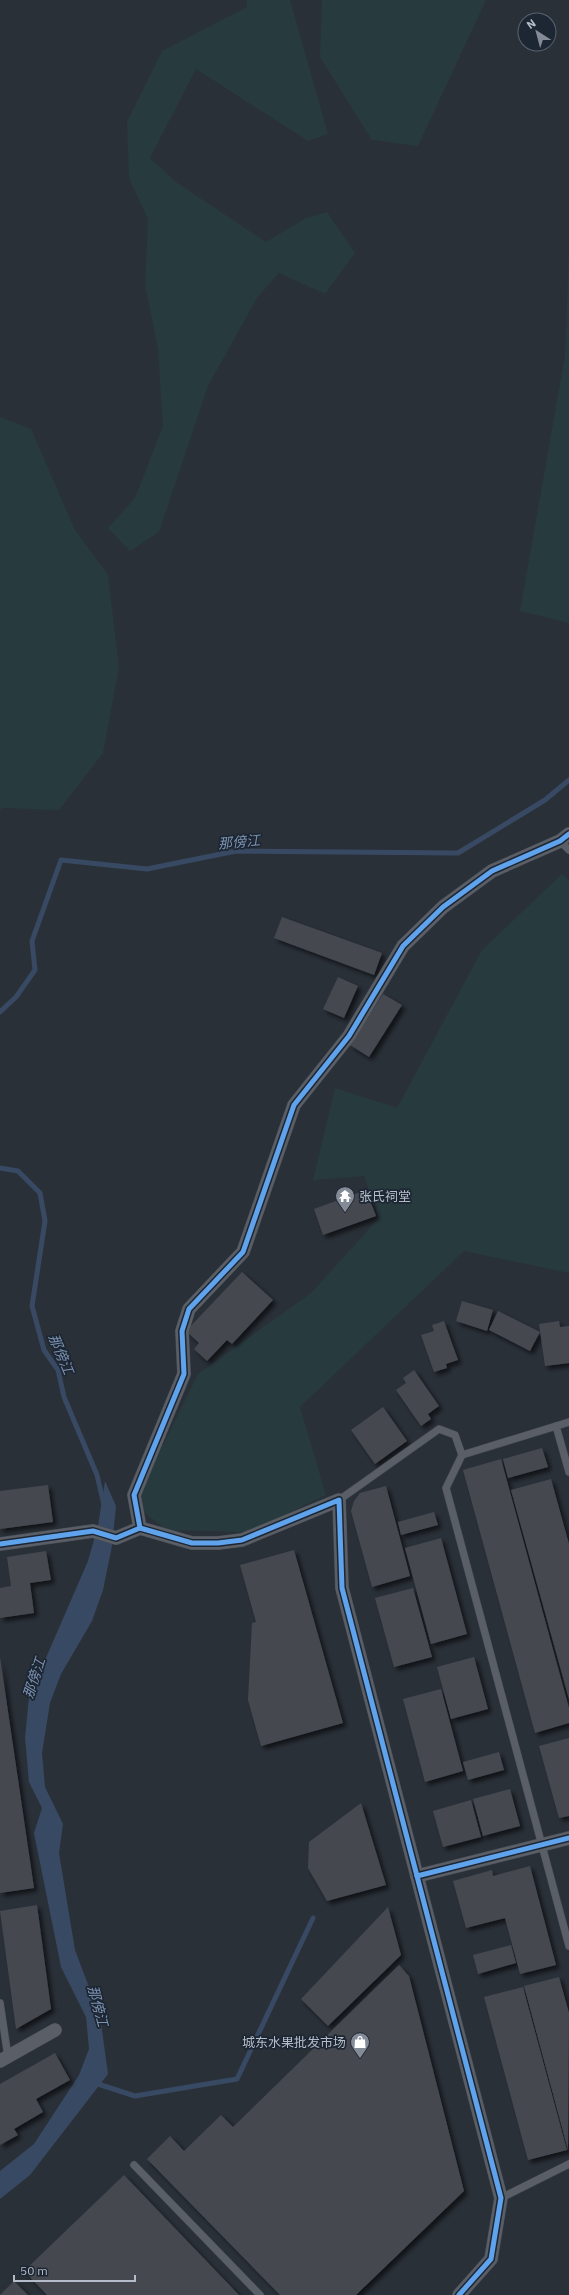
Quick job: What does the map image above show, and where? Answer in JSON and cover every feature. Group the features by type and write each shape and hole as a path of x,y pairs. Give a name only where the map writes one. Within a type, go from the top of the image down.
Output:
{"street":[{"path":"140,1528 134,1495 184,1374 182,1331 189,1309 243,1252 294,1105 349,1036 403,946 443,907 492,871 566,842"},
{"path":"0,1544 94,1531 116,1538 140,1528 192,1543 218,1543 242,1540 339,1500 342,1588 501,2198 491,2259 459,2295"},
{"path":"417,1876 569,1838"},
{"path":"4,2059 54,2030"}],"lane":[{"path":"569,1422 462,1455 446,1488 569,1946"},
{"path":"556,1426 569,1472"},
{"path":"339,1500 439,1429 454,1435 462,1455"},
{"path":"0,2003 4,2059"},
{"path":"501,2198 569,2164"},
{"path":"134,2165 260,2295"}],"green space":[{"path":"247,0 290,0 328,134 308,141 196,69 150,158 176,182 266,242 306,218 327,212 355,253 325,294 279,273 257,298 208,386 159,532 130,551 108,528 135,498 163,426 158,349 145,285 148,219 129,178 127,122 162,51 247,7"},
{"path":"322,0 486,0 418,146 372,140 320,57"},
{"path":"569,249 569,623 520,611 565,355"},
{"path":"0,417 31,429 75,530 108,575 119,667 103,753 59,810 3,808 0,810"},
{"path":"562,874 569,880 569,1273 464,1251 300,1407 326,1495 249,1532 166,1530 134,1504 198,1374 311,1293 379,1218 364,1176 313,1180 335,1088 397,1108 482,950"}],"water":[{"path":"105,1481 116,1506 112,1546 103,1590 92,1621 61,1674 50,1703 42,1753 45,1787 63,1824 59,1853 75,1950 100,2016 108,2074 30,2175 0,2199 0,2171 34,2144 79,2075 89,2049 86,2017 61,1967 34,1833 42,1808 29,1782 25,1738 29,1697 88,1561 98,1526"}],"building":[{"path":"282,917 382,953 374,975 274,938"},
{"path":"338,977 358,986 344,1018 323,1009"},
{"path":"383,994 402,1005 369,1057 350,1045"},
{"name":"张氏祠堂","path":"366,1190 376,1216 323,1235 314,1209"},
{"path":"242,1272 273,1300 232,1344 227,1340 207,1361 194,1349 199,1343 186,1331"},
{"path":"462,1301 493,1310 487,1331 456,1321"},
{"path":"498,1311 540,1332 530,1351 489,1330"},
{"path":"444,1321 458,1360 446,1364 447,1368 434,1372 421,1335 434,1331 432,1325"},
{"path":"559,1321 560,1327 569,1326 569,1363 545,1366 539,1324"},
{"path":"414,1370 439,1406 428,1414 431,1419 421,1426 396,1390 406,1383 403,1378"},
{"path":"383,1407 407,1441 375,1464 351,1430"},
{"path":"542,1448 548,1467 508,1478 503,1459"},
{"path":"501,1459 569,1708 569,1723 535,1733 463,1470"},
{"path":"551,1479 569,1544 569,1699 511,1490"},
{"path":"48,1485 53,1522 0,1529 0,1491"},
{"path":"386,1486 410,1576 372,1587 351,1511 354,1501 360,1493"},
{"path":"434,1512 438,1525 401,1535 398,1522"},
{"path":"441,1538 467,1634 431,1644 405,1548"},
{"path":"294,1550 343,1723 261,1746 248,1700 252,1623 256,1622 240,1565"},
{"path":"46,1551 51,1580 30,1583 34,1613 0,1618 0,1588 11,1586 7,1557"},
{"path":"413,1588 432,1657 394,1667 375,1598"},
{"path":"0,1657 34,1888 0,1893"},
{"path":"474,1657 488,1709 451,1719 437,1667"},
{"path":"441,1689 463,1771 425,1782 403,1699"},
{"path":"569,1738 569,1816 559,1818 539,1746"},
{"path":"499,1752 504,1770 468,1780 463,1762"},
{"path":"510,1789 520,1826 483,1836 473,1799"},
{"path":"471,1800 481,1837 443,1847 433,1811"},
{"path":"361,1803 386,1885 327,1901 308,1868 309,1842"},
{"path":"530,1866 556,1965 520,1974 505,1918 466,1928 453,1881 492,1870 493,1876"},
{"path":"37,1905 51,2009 16,2029 0,1911"},
{"path":"388,1907 401,1955 328,2026 301,1999"},
{"path":"511,1945 516,1963 478,1974 473,1955"},
{"path":"399,1965 409,1976 464,2191 356,2295 280,2295 147,2159 170,2136 184,2151 221,2115 233,2127"},
{"path":"559,1977 569,2013 568,2150 524,1986"},
{"path":"523,1987 567,2150 528,2160 484,1997"},
{"path":"55,2053 70,2080 36,2099 43,2112 14,2129 18,2135 0,2145 0,2084"},
{"path":"124,2175 239,2295 47,2295 24,2271"},
{"path":"14,2281 28,2295 0,2295"}],"waterway":[{"name":"那傍江","path":"0,1012 16,997 35,970 32,941 61,860 147,869 236,851 458,853 545,800 569,780"},
{"name":"那傍江","path":"0,1168 18,1171 40,1193 45,1221 32,1306 44,1350 58,1370 64,1397 97,1475 104,1505"},
{"path":"95,2083 135,2096 237,2079 313,1918"}],"cycle path":[{"path":"140,1528 134,1495 184,1374 182,1331 189,1309 243,1252 294,1105 349,1036 403,946 443,907 492,871 560,841 569,834"},
{"path":"0,1544 93,1531 116,1538 140,1528 192,1543 218,1543 242,1540 339,1500 342,1588 417,1876"},
{"path":"459,2295 491,2259 501,2198 417,1876 569,1838"}],"place":[{"name":"张氏祠堂","path":"345,1213"},
{"name":"城东水果批发市场","path":"360,2059"}]}
